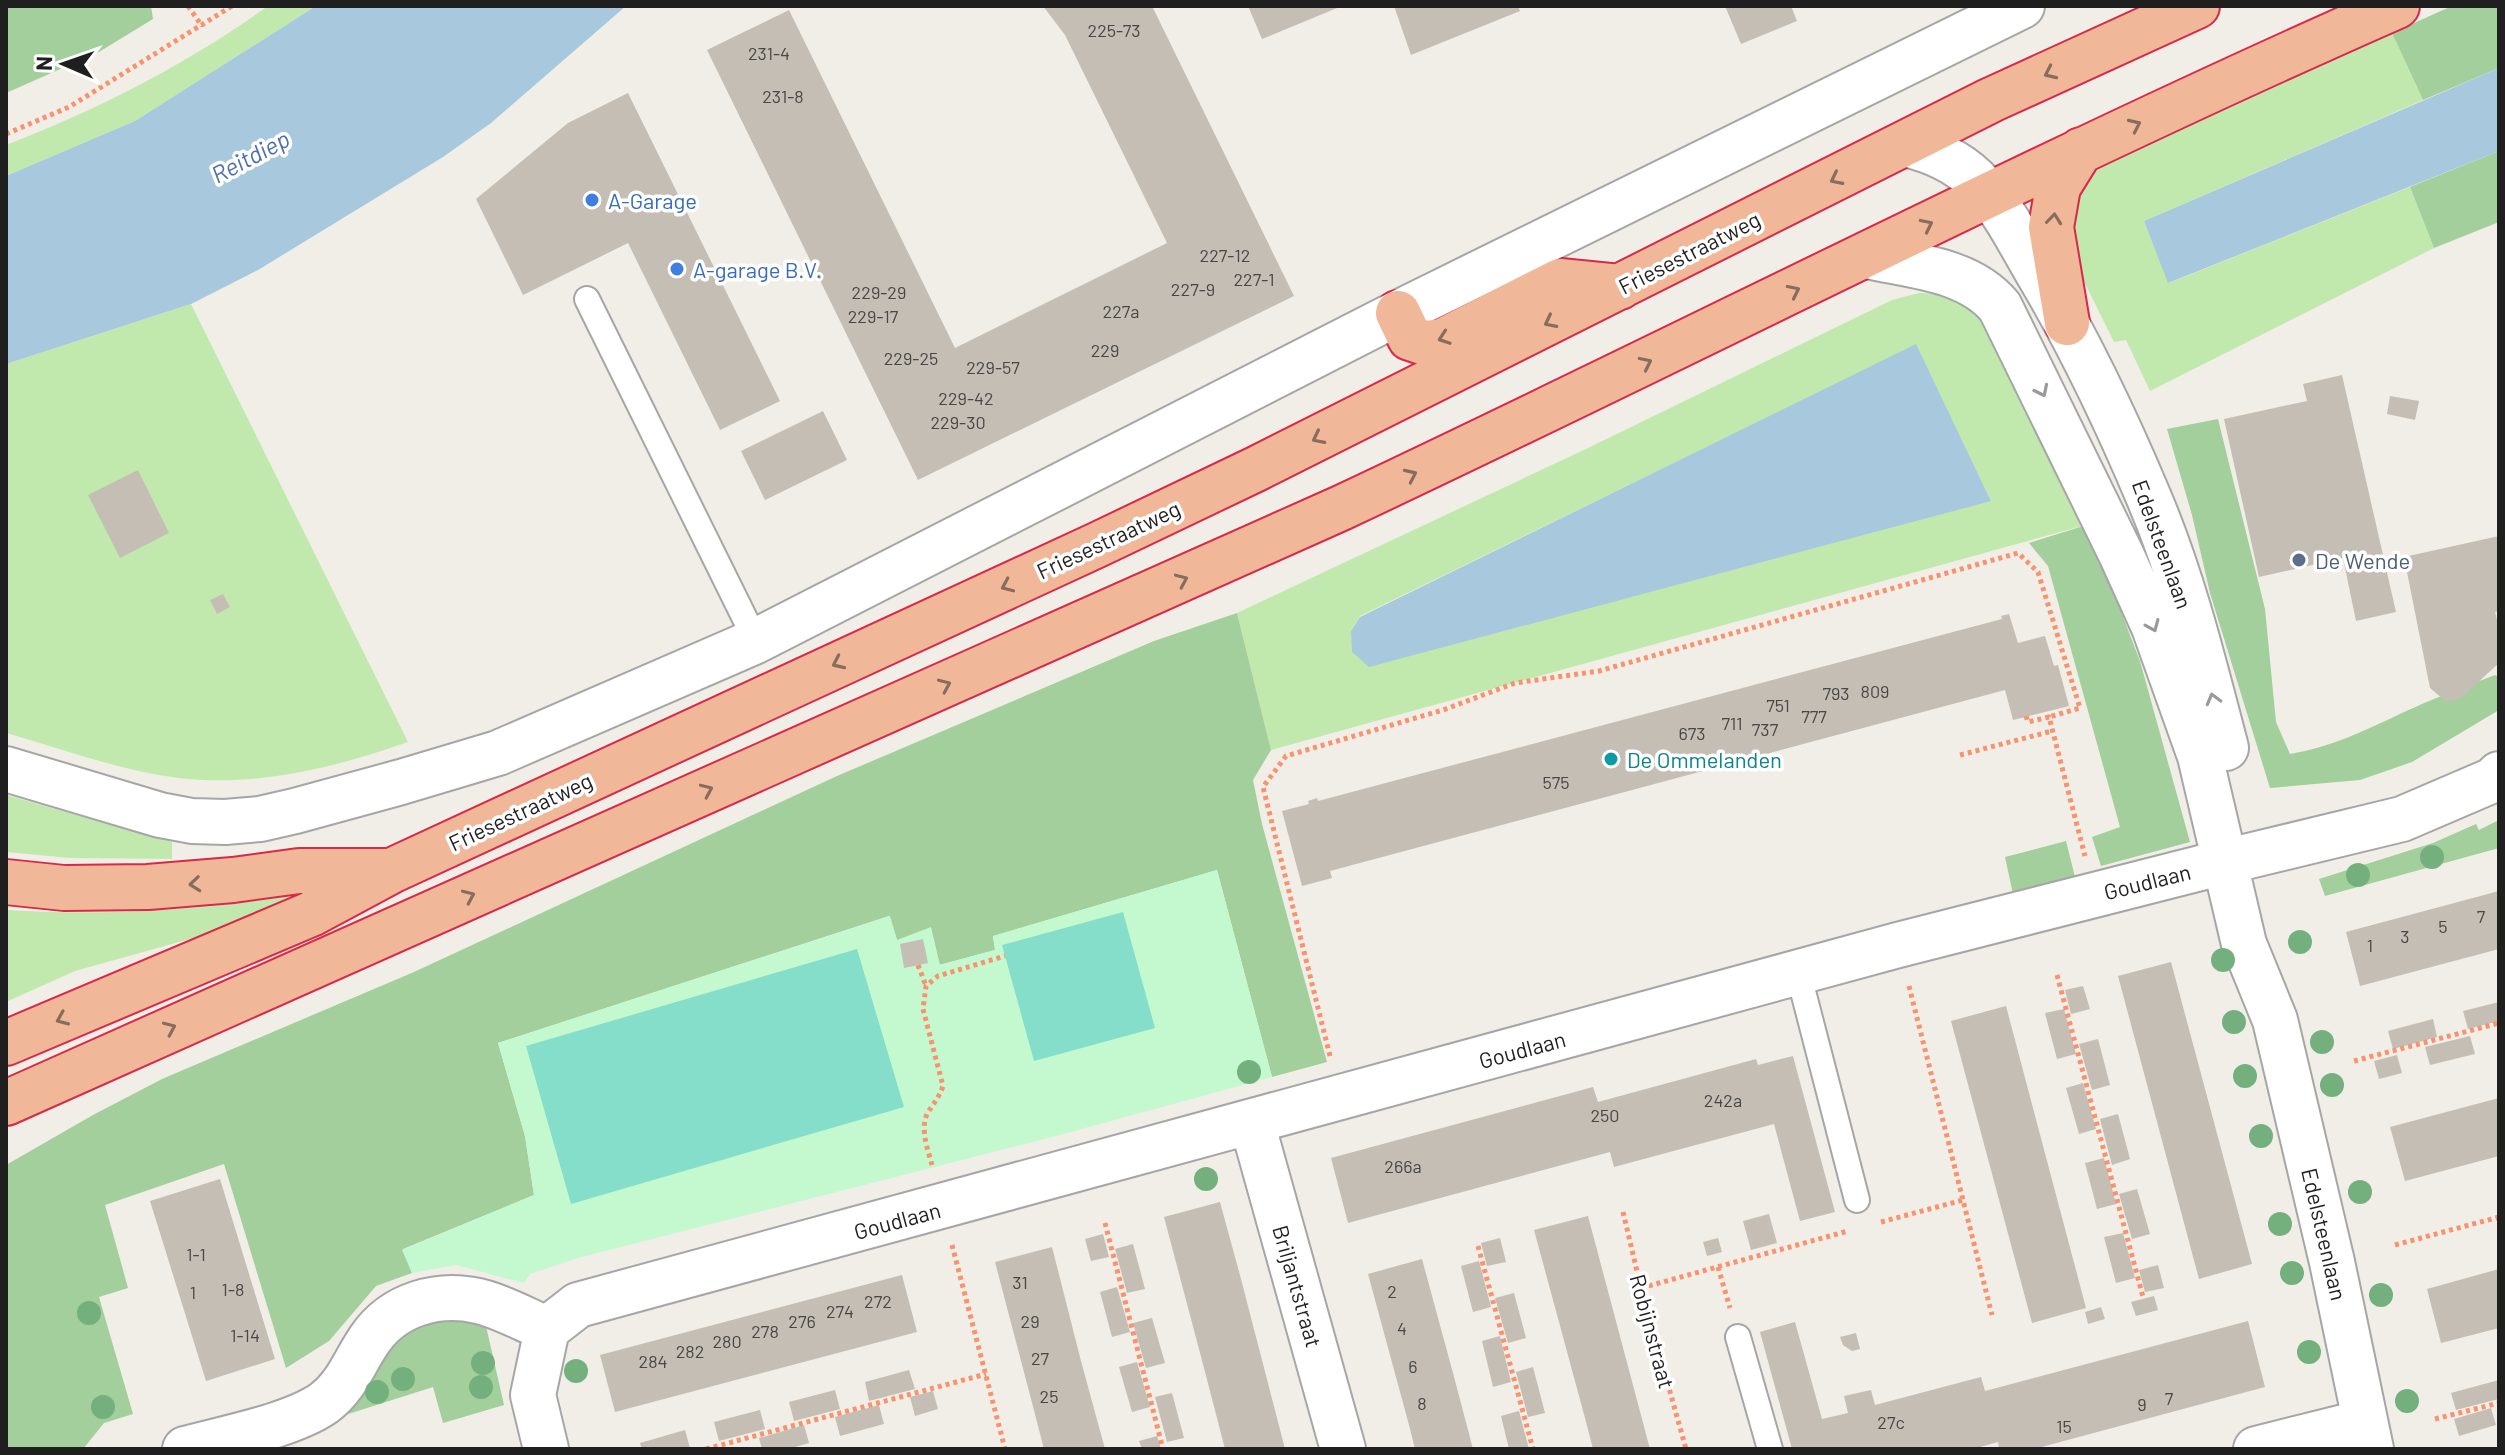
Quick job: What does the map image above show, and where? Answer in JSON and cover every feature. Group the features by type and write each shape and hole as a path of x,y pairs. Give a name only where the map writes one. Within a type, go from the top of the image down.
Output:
{"highway":[{"name":"Friesestraatweg","path":"6,1043 311,914 391,871 1123,533 1991,100 2197,6"},
{"path":"6,1103 1301,527 1535,417 2081,150 2397,6"},
{"path":"2067,323 2051,227 2058,187 2081,150"},
{"path":"1398,313 1410,338 1425,343 1442,341 1560,281 1620,287"},
{"path":"6,882 64,888 148,887 299,871 391,871"},
{"path":"6,1132 99,1060"}],"street":[{"path":"6,769 160,815 192,821 225,822 260,819 498,753 756,641 1398,313 2022,6"},
{"name":"Edelsteenlaan","path":"1905,144 1925,149 1961,167 1989,195 2067,323 2150,500 2199,647 2238,859"},
{"name":"Edelsteenlaan","path":"1867,256 1959,277 1992,298 2009,321 2154,627 2238,859 2274,937 2275,1020 2332,1262 2367,1435"},
{"name":"Goudlaan","path":"547,1329 578,1305 1898,945 2402,819 2493,780 2499,774"},
{"name":"Briljantstraat","path":"1252,1123 1343,1449"},
{"path":"185,1449 297,1417 323,1403 344,1385 370,1339 385,1320 421,1300 478,1301 547,1329 533,1395 546,1449"},
{"path":"2256,1449 2367,1435"}],"lane":[{"path":"587,299 756,641"},
{"path":"1798,972 1857,1200"},
{"path":"1738,1337 1770,1449"}],"path":[{"path":"188,6 202,26"},
{"path":"6,134 69,107 232,6"},
{"path":"1332,1061 1263,787 1286,756 1443,710 1515,683 1599,671 2018,553 2038,572 2080,708 2028,722 2026,716"},
{"path":"2049,717 2085,859"},
{"path":"1960,755 2052,731"},
{"path":"1898,945 1992,1315"},
{"path":"926,986 938,976 1005,956"},
{"path":"918,965 926,986 923,1009 943,1086 927,1115 924,1131 1005,1449"},
{"path":"2057,975 2143,1297"},
{"path":"2354,1061 2499,1023"},
{"path":"1879,1223 1963,1200"},
{"name":"Robijnstraat","path":"1623,1212 1686,1449"},
{"path":"2395,1245 2499,1217"},
{"path":"1105,1223 1163,1449"},
{"path":"1641,1288 1850,1231"},
{"path":"1478,1246 1533,1449"},
{"path":"1718,1267 1738,1337"},
{"path":"706,1449 986,1374"},
{"path":"2435,1419 2499,1403"}],"green space":[{"path":"6,6 151,6 153,19 99,52 6,93"},
{"path":"268,6 316,6 135,121 6,176 6,145 142,84"},
{"path":"2452,6 2499,6 2499,68 2423,100 2392,33"},
{"path":"2392,33 2423,100 2144,221 2169,283 2410,187 2434,248 2150,391 2126,340 2114,342 2072,257 2073,204 2094,170"},
{"path":"2499,151 2499,222 2434,248 2410,187"},
{"path":"1919,293 1945,294 1981,312 2093,523 1271,750 1237,613 1588,448 1892,300","holes":["1916,345 1991,501 1351,631 1360,616"]},
{"path":"191,304 408,742 352,760 295,773 208,780 135,770 6,733 6,364"},
{"path":"2218,419 2265,609 2276,722 2290,754 2347,738 2495,675 2499,677 2499,710 2412,762 2360,780 2270,788 2210,593 2167,429"},
{"path":"2093,523 2102,562 2140,661 2190,842 2101,866 2092,837 2120,827 2048,566 2029,543"},
{"path":"1237,613 1271,750 1253,780 1262,824 1327,1062 1272,1077 1217,870 993,936 995,950 939,965 897,940 889,916 498,1043 525,1136 534,1195 403,1249 412,1273 376,1286 329,1341 286,1368 224,1164 105,1205 128,1288 99,1297 133,1414 104,1423 83,1449 6,1449 6,1165 162,1079 414,972 837,776 1154,641"},
{"path":"6,795 172,842 172,859 70,858 6,852"},
{"path":"2499,820 2499,848 2325,896 2319,879 2433,843 2476,824 2479,830"},
{"path":"2066,841 2075,877 2013,894 2005,857"},
{"path":"1217,870 1272,1077 1056,1136 578,1258 530,1274 524,1283 456,1265 412,1273 402,1250 534,1195 525,1136 498,1043 890,916 897,940 931,927 940,965 995,950 993,936"},
{"path":"298,895 304,907 75,971 6,1002 6,910 153,910 225,905"},
{"path":"1123,912 1155,1028 1034,1061 1002,945"},
{"path":"857,949 904,1107 571,1204 526,1046"},
{"path":"455,1315 486,1326 504,1405 443,1423 433,1387 238,1449 418,1321"}],"water":[{"name":"Reitdiep","path":"316,6 626,6 491,123 443,157 258,270 191,304 6,364 6,176 135,121"},
{"path":"2499,68 2499,151 2168,283 2144,221"},
{"path":"1916,344 1991,501 1369,667 1352,652 1351,631 1360,617"}],"building":[{"path":"1043,6 1152,6 1294,296 918,480 707,50 789,10 955,348 1167,243 1065,35"},
{"path":"1248,6 1342,6 1262,39"},
{"path":"1394,6 1518,6 1520,11 1411,55"},
{"path":"1725,6 1791,6 1797,21 1741,44"},
{"name":"A-garage B.V.","path":"628,93 780,401 720,430 628,243 523,295 476,199 568,123"},
{"path":"2342,375 2396,612 2356,621 2343,558 2259,577 2224,419 2307,401 2303,384"},
{"path":"2390,396 2419,401 2415,420 2387,414"},
{"path":"823,411 847,460 765,500 741,451"},
{"path":"138,470 169,533 120,558 88,495"},
{"path":"2499,536 2499,611 2495,612 2499,628 2499,663 2461,698 2444,700 2430,688 2404,557"},
{"path":"223,594 230,607 217,614 210,600"},
{"name":"De Ommelanden","path":"2009,614 2018,643 2045,636 2054,666 2058,665 2069,706 2013,720 2005,690 1330,871 1332,878 1302,886 1282,811 1309,804 1308,801 1317,798 1318,801 2002,619 2001,616"},
{"path":"2499,891 2499,949 2360,986 2346,932"},
{"path":"923,939 928,963 904,968 900,944"},
{"path":"2171,962 2252,1264 2199,1279 2118,976"},
{"path":"2083,986 2090,1009 2071,1014 2065,990"},
{"path":"2499,1002 2499,1021 2468,1029 2463,1011"},
{"path":"2006,1006 2086,1308 2032,1323 1951,1021"},
{"path":"2064,1009 2076,1054 2057,1059 2045,1013"},
{"path":"2433,1019 2437,1037 2393,1049 2388,1031"},
{"path":"2470,1036 2475,1054 2430,1065 2425,1047"},
{"path":"2098,1039 2110,1085 2092,1090 2079,1044"},
{"path":"2397,1055 2402,1073 2379,1079 2374,1061"},
{"path":"1793,1056 1835,1212 1800,1221 1774,1124 1614,1167 1610,1152 1348,1223 1331,1158 1593,1087 1598,1102 1756,1059 1758,1065"},
{"path":"2083,1083 2096,1129 2079,1134 2066,1088"},
{"path":"2499,1098 2499,1156 2405,1181 2390,1127"},
{"path":"2118,1114 2130,1159 2112,1165 2100,1119"},
{"path":"2104,1158 2116,1204 2097,1209 2085,1163"},
{"path":"220,1179 275,1359 206,1381 150,1201"},
{"path":"2137,1189 2150,1234 2132,1239 2119,1194"},
{"path":"1220,1202 1285,1449 1225,1449 1164,1217"},
{"path":"1769,1214 1777,1243 1751,1250 1743,1221"},
{"path":"1588,1216 1650,1449 1593,1449 1534,1230"},
{"path":"2123,1233 2135,1278 2116,1283 2104,1237"},
{"path":"1103,1234 1109,1257 1091,1261 1085,1239"},
{"path":"1500,1238 1506,1262 1487,1266 1481,1243"},
{"path":"1718,1238 1722,1252 1707,1256 1703,1242"},
{"path":"1133,1244 1145,1289 1127,1293 1115,1249"},
{"path":"1052,1247 1105,1449 1044,1449 995,1262"},
{"path":"1422,1259 1473,1449 1415,1449 1368,1274"},
{"path":"1479,1261 1491,1307 1473,1312 1461,1266"},
{"path":"2158,1265 2164,1288 2145,1292 2139,1270"},
{"path":"2499,1269 2499,1328 2441,1343 2427,1289"},
{"path":"902,1275 917,1332 615,1412 600,1355"},
{"path":"1117,1287 1130,1332 1112,1337 1100,1292"},
{"path":"1514,1293 1526,1338 1508,1343 1495,1298"},
{"path":"2154,1296 2158,1310 2136,1316 2131,1302"},
{"path":"2101,1307 2105,1319 2088,1324 2085,1312"},
{"path":"1152,1318 1165,1363 1146,1368 1133,1323"},
{"path":"2248,1321 2265,1387 2034,1449 1999,1449 1998,1442 1973,1449 1792,1449 1760,1332 1795,1322 1822,1419 1848,1413 1844,1396 1871,1390 1875,1405 1981,1377 1985,1391"},
{"path":"1856,1333 1860,1349 1852,1351 1843,1345 1840,1337"},
{"path":"1500,1336 1511,1382 1493,1387 1482,1341"},
{"path":"1137,1362 1150,1407 1132,1412 1119,1367"},
{"path":"1533,1367 1545,1413 1528,1417 1516,1372"},
{"path":"909,1370 915,1389 869,1401 865,1382"},
{"path":"2499,1380 2499,1399 2456,1410 2451,1393"},
{"path":"835,1390 840,1409 794,1421 789,1402"},
{"path":"933,1391 938,1409 915,1416 910,1397"},
{"path":"1172,1393 1184,1438 1167,1442 1155,1397"},
{"path":"879,1405 884,1424 840,1436 835,1417"},
{"path":"2491,1408 2496,1425 2459,1436 2454,1419"},
{"path":"760,1410 765,1429 719,1441 714,1422"},
{"path":"1519,1411 1529,1449 1509,1449 1501,1416"},
{"path":"804,1425 809,1443 788,1449 762,1449 759,1438"},
{"path":"685,1430 690,1448 642,1449 640,1443"},
{"path":"1157,1436 1161,1449 1142,1449 1139,1441"}],"place":[{"name":"A-Garage","path":"592,200"},
{"name":"A-garage B.V.","path":"677,269"},
{"name":"De Wende","path":"2299,560"},
{"name":"De Ommelanden","path":"1611,759"}]}
